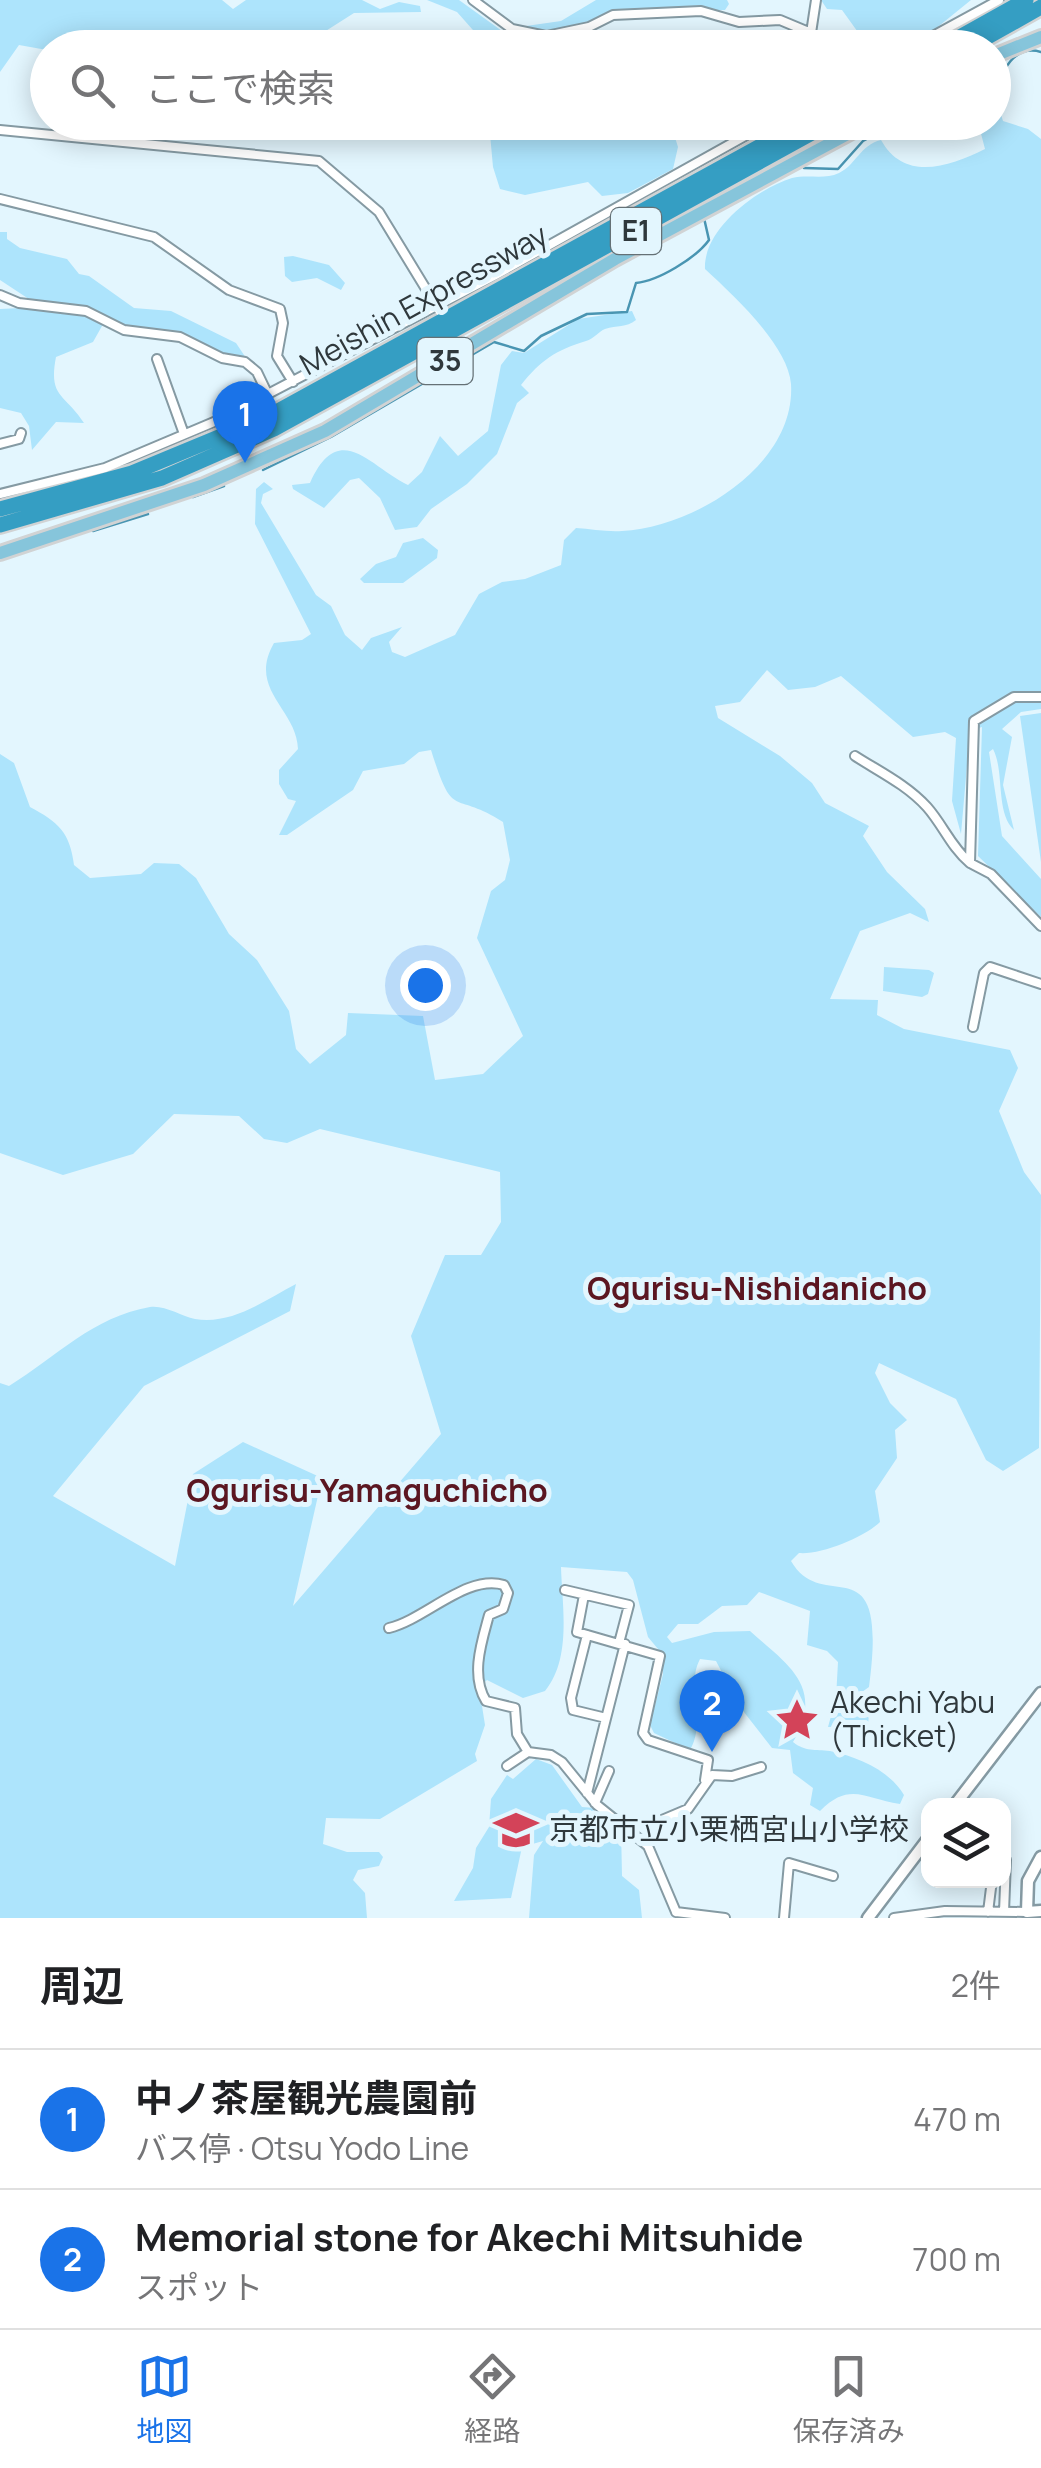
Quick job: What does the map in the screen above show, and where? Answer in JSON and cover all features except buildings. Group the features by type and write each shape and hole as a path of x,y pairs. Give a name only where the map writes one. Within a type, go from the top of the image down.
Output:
{"highway":[{"path":"972,30 1026,0"},
{"path":"1001,30 1041,8"},
{"name":"Meishin Expressway","path":"0,509 156,464 267,416 771,140"},
{"name":"Meishin Expressway","path":"0,525 109,496 256,438 820,140"}],"main road":[{"path":"1011,49 1041,37"},
{"name":"35","path":"0,553 235,468 325,431 459,348 822,140"}],"street":[{"path":"473,0 520,30"},
{"path":"811,30 816,0"},
{"path":"944,30 999,0"},
{"path":"575,30 613,15 701,11 739,22 780,20 804,30"},
{"path":"0,130 30,133"},
{"path":"103,140 319,161 379,212 436,308"},
{"path":"0,494 104,468 215,425 436,308 738,140"},
{"path":"0,198 154,237 229,290 280,310 284,323 277,356 293,382"},
{"path":"0,294 20,303 86,312 124,330 180,337 222,358 245,362 257,372 268,395"},
{"path":"157,359 184,434"},
{"path":"0,444 19,439 21,433"},
{"path":"970,864 974,721 1014,697 1041,698"},
{"path":"855,756 910,791 970,864 992,874 1041,926"},
{"path":"973,1027 984,973 990,967 1041,984"},
{"path":"389,1628 430,1613 471,1588 492,1582 504,1585 508,1593 503,1609 489,1614 479,1649 481,1692 486,1700 515,1708 517,1734 528,1752"},
{"path":"565,1590 629,1605 588,1793"},
{"path":"584,1594 577,1632 660,1656 644,1733 648,1740 708,1760 706,1780 688,1809 662,1820 647,1845"},
{"path":"587,1635 570,1698 573,1710 606,1718"},
{"path":"960,1798 1041,1693"},
{"path":"507,1766 528,1752 550,1754 562,1762 595,1802 647,1845 676,1912 692,1917 725,1918"},
{"path":"706,1780 761,1767"},
{"path":"595,1802 609,1772"},
{"path":"868,1918 921,1848"},
{"path":"1026,1912 1028,1881 1038,1871 1041,1857"},
{"path":"784,1918 789,1864 833,1876"},
{"path":"988,1912 991,1888"},
{"path":"1004,1912 1005,1888"},
{"path":"667,1918 676,1912"},
{"path":"894,1918 1041,1912"}],"shaded area":[{"path":"0,0 222,0 233,9 246,0 362,0 380,9 399,2 420,6 421,12 354,13 327,30 30,30 30,47 19,45 0,72"},
{"path":"427,0 459,0 501,30 473,30 457,12"},
{"path":"596,0 727,0 729,4 725,10 616,12 579,27 527,30 526,26 561,21"},
{"path":"821,0 971,0 934,30 856,30 842,10 827,9"},
{"path":"1011,124 1041,139 1041,709 1021,712 1002,729 1012,737 1003,785 1014,830 1004,813 997,758 993,749 989,752 1002,836 1041,879 1041,917 978,856 982,727 970,731 961,834 952,801 956,738 945,732 913,737 841,676 815,687 788,690 767,670 740,702 715,706 718,718 780,756 812,783 825,803 869,826 863,836 887,872 925,909 929,922 910,913 860,931 830,999 878,1000 877,1015 904,1029 1010,1050 1018,1068 999,1111 1024,1172 1041,1195 1039,1448 1003,1471 986,1460 956,1399 879,1363 875,1373 890,1403 907,1420 895,1430 897,1458 875,1491 880,1522 854,1539 799,1553 791,1561 805,1577 862,1596 870,1612 873,1641 869,1687 845,1704 869,1714 868,1725 828,1727 836,1698 838,1662 827,1651 807,1645 810,1611 759,1592 747,1605 722,1606 698,1624 678,1624 667,1637 672,1643 714,1632 750,1631 788,1666 803,1691 802,1723 793,1742 872,1766 898,1786 904,1795 900,1804 849,1794 820,1811 810,1805 813,1788 793,1773 790,1750 772,1748 740,1707 716,1661 700,1659 696,1670 697,1728 690,1750 654,1733 650,1725 663,1674 663,1655 648,1637 633,1580 627,1572 561,1567 562,1647 545,1691 523,1698 487,1680 479,1687 485,1725 475,1754 477,1761 380,1819 326,1818 323,1844 347,1852 379,1852 383,1857 379,1866 358,1870 353,1880 365,1893 367,1918 0,1918 0,1383 9,1386 93,1328 130,1312 156,1307 195,1319 222,1318 248,1310 296,1284 290,1311 144,1386 53,1496 175,1566 193,1474 243,1442 322,1478 293,1606 441,1434 411,1336 445,1255 481,1255 501,1222 500,1172 320,1129 287,1143 264,1139 239,1116 174,1114 133,1154 63,1175 0,1153 0,754 14,763 30,807 61,829 74,865 90,878 141,874 154,863 179,864 196,878 229,934 257,960 289,1011 296,1049 310,1064 346,1035 348,1013 423,1016 435,1080 483,1074 523,1036 477,938 491,891 505,880 510,860 503,822 450,796 431,750 419,752 404,764 363,771 353,790 287,835 279,835 296,801 288,799 279,784 279,770 298,749 290,722 269,687 267,659 274,643 302,640 311,634 255,524 256,489 264,482 273,489 263,494 261,503 316,595 331,606 345,635 362,650 371,638 402,627 389,642 392,652 405,657 455,635 479,594 502,582 525,579 561,565 564,540 576,528 616,531 651,527 680,518 736,486 759,465 777,440 788,413 788,369 770,337 705,269 713,239 735,213 778,183 839,173 868,146 881,140 902,162 915,166 943,165 985,149 983,140 1011,140"},
{"path":"491,140 676,140 678,147 673,169 628,193 602,196 588,182 525,195 500,189"},
{"path":"0,232 7,232 7,239 20,248 67,259 79,274 89,276 134,308 171,311 236,343 248,361 188,338 143,334 113,321 102,326 93,342 56,357 56,388 84,423 56,422 32,450 29,426 21,413 0,408 0,309 41,307 0,280"},
{"path":"284,257 329,265 345,283 341,290 317,278 292,282 285,276"},
{"path":"632,311 636,320 632,323 603,330 558,352 535,369 521,385 529,393 517,403 497,454 467,484 431,509 417,527 395,530 380,498 359,478 350,480 324,508 293,489 292,485 310,483 332,453 344,450 368,459 408,485 422,472 440,436 458,456 488,431 501,365 512,351 524,353 578,319"},
{"path":"423,538 438,550 437,558 403,583 364,583 360,579 376,564 396,557 403,543"},
{"path":"1041,713 1041,862 1020,716"},
{"path":"884,967 934,973 928,994 922,997 883,991"},
{"path":"536,1759 552,1765 582,1807 595,1808 621,1828 622,1876 639,1890 642,1918 529,1918 534,1855 543,1841 522,1847 511,1898 454,1901 473,1868 476,1848 489,1827 491,1799 507,1775 513,1779"}],"waterway":[{"path":"1011,60 1023,52 1041,52"},
{"path":"804,168 838,169 865,140"},
{"path":"263,470 331,437 494,342 524,351 541,336 587,314 627,312 636,283 676,268 709,240 704,218"},
{"path":"193,497 224,486"},
{"path":"93,531 148,514"}],"place":[{"name":"中ノ茶屋観光農園前","path":"245,463"},
{"name":"Akechi Yabu (Thicket)","path":"797,1720"},
{"name":"Memorial stone for Akechi Mitsuhide","path":"712,1752"},
{"name":"京都市立小栗栖宮山小学校","path":"516,1830"}],"district":[{"name":"Ogurisu-Nishidanicho","path":"757,1289"},
{"name":"Ogurisu-Yamaguchicho","path":"367,1491"}]}
